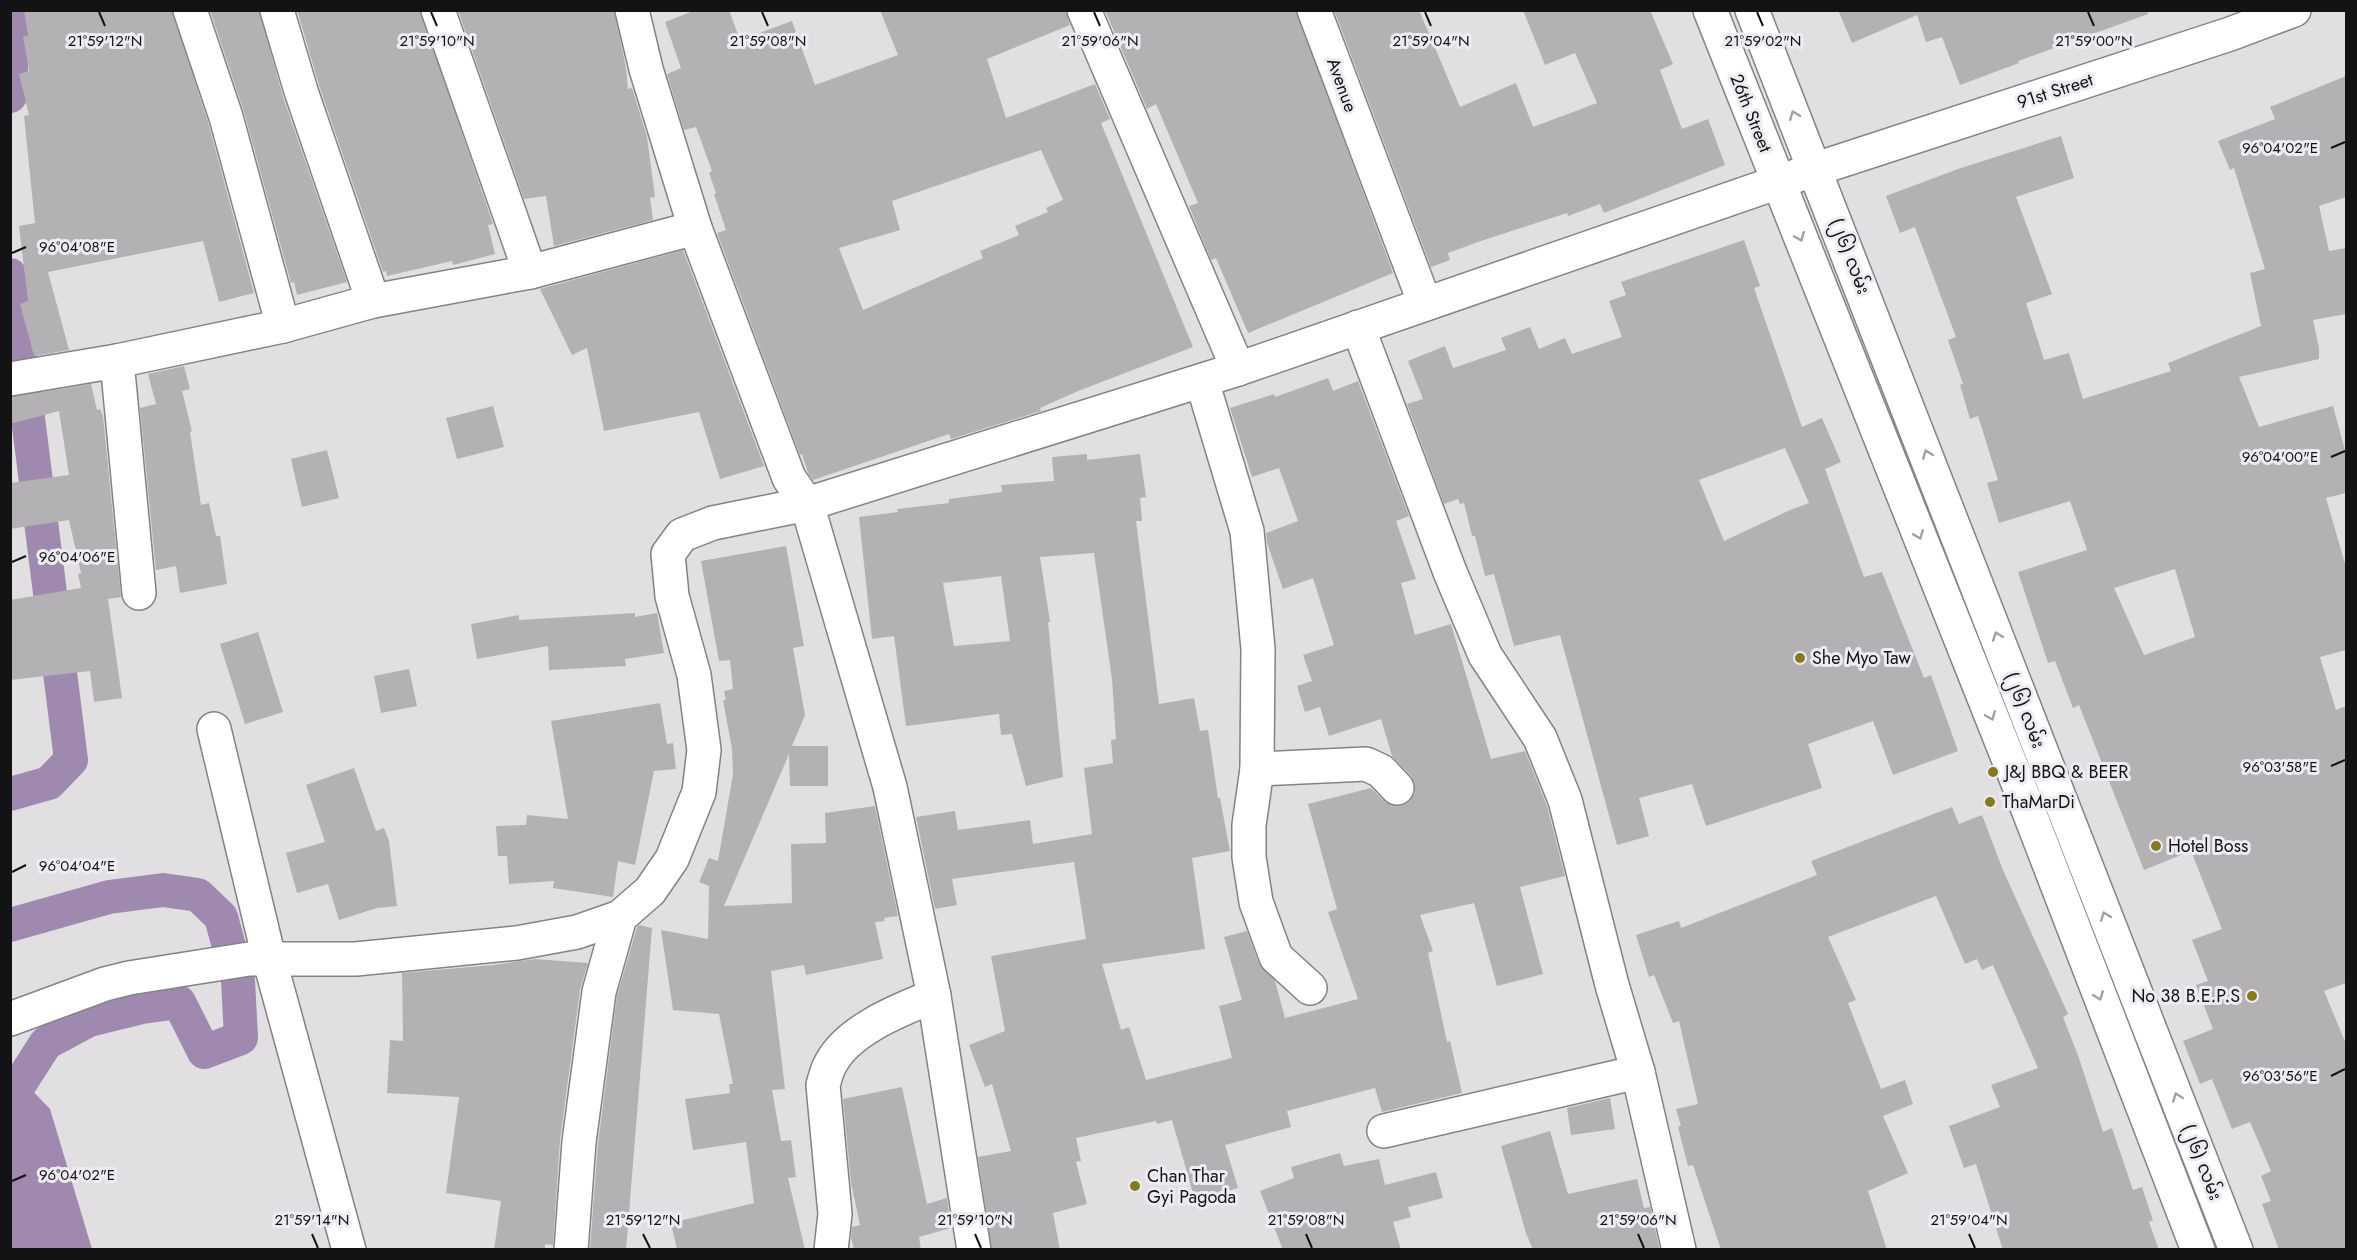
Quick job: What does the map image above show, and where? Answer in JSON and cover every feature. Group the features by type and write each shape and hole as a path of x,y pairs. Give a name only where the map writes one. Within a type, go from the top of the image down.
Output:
{"street":[{"path":"190,10 226,117 283,326"},
{"path":"277,10 301,91 373,301"},
{"path":"438,10 530,272"},
{"path":"1084,10 1238,369"},
{"name":"Avenue","path":"1314,10 1425,304"},
{"name":"26th Street","path":"1710,10 1779,182"},
{"path":"1752,10 1816,169"},
{"name":"91st Street","path":"620,917 650,891 672,859 699,792 704,750 694,675 672,596 668,554 682,535 713,523 807,504 1202,381 1779,182 2225,22 2295,10"},
{"path":"637,12 646,69 695,228 789,478 807,504 890,787 933,996 974,1250"},
{"name":"(၂၆) လမ်း","path":"1816,169 2236,1250"},
{"name":"(၂၆) လမ်း","path":"1779,182 2198,1250"},
{"path":"26,376 117,361 283,326 373,301 530,272 695,228"},
{"path":"1358,327 1450,572 1485,656 1540,738 1565,800 1612,985 1638,1072 1679,1250"},
{"path":"117,361 139,593"},
{"path":"1202,381 1247,531 1258,649 1257,770 1249,825 1249,857 1256,902 1276,957 1310,988"},
{"path":"214,729 259,958 349,1250"},
{"path":"1257,770 1366,764 1381,771 1397,788"},
{"path":"2039,842 2071,828"},
{"path":"10,1018 105,984 129,978 259,958 356,959 517,943 577,932 620,917"},
{"path":"571,1250 579,1142 599,992 620,917"},
{"path":"831,1250 835,1214 823,1085 829,1066 844,1046 887,1015 933,996"},
{"path":"1384,1131 1638,1072"}],"shaded area":[{"path":"25,1083 50,1109 92,1249 11,1249 11,1085"}],"building":[{"path":"24,10 172,10 208,122 254,293 219,302 203,241 48,272 69,350 34,356 20,304 28,301 19,226 35,223 24,116 29,115 19,74 29,71 23,36 28,36"},
{"path":"210,10 259,10 283,97 347,282 297,295 294,282 291,283 244,112"},
{"path":"297,10 420,10 493,224 488,225 495,254 453,265 452,261 387,276 386,271 383,272 319,85"},
{"path":"458,10 614,10 628,89 632,88 647,137 655,197 650,198 653,220 554,246 546,196 524,199"},
{"path":"696,10 729,10 740,40 792,21 815,85 898,55 880,10 1066,10 1070,25 987,59 1006,118 1095,84 1110,119 1101,123 1193,347 1078,391 1040,408 1041,411 951,439 949,434 813,480 808,473 802,454 800,455 717,233 726,230 709,173 712,171 696,127 684,130 667,74 681,68 665,22","holes":["1041,150 1063,200 1046,208 1048,212 1015,226 1019,235 980,251 983,258 863,310 839,248 900,230 892,201"]},
{"path":"1105,10 1296,10 1393,273 1248,333 1216,258 1211,260 1189,206 1198,203 1156,104 1147,109"},
{"path":"1334,10 1419,10 1460,107 1516,83 1533,127 1597,103 1575,53 1545,65 1523,10 1650,10 1673,64 1660,70 1682,129 1708,119 1725,165 1604,213 1600,204 1568,216 1567,213 1478,242 1448,253 1450,260 1431,267"},
{"path":"1838,10 2147,10 2148,14 2018,61 2019,63 1960,85 1942,37 1926,42 1917,15 1852,43"},
{"path":"2346,76 2346,197 2319,206 2329,251 2346,248 2346,314 2313,320 2319,359 2239,377 2259,427 2333,406 2346,454 2346,493 2326,498 2346,567 2346,650 2320,657 2336,710 2346,706 2346,983 2324,991 2346,1044 2346,1250 2279,1250 2262,1204 2271,1201 2261,1176 2271,1171 2250,1122 2232,1129 2212,1079 2200,1084 2183,1041 2213,1029 2196,985 2208,981 2192,940 2222,929 2191,851 2144,870 2079,705 2073,708 2055,661 2048,663 2018,572 2087,550 2070,501 1999,523 1987,483 1998,480 1978,416 1970,419 1960,385 1963,384 1948,340 1956,337 1915,227 1900,233 1886,196 1958,169 2061,136 2074,178 2016,197 2052,294 2026,303 2044,360 2069,353 2083,399 2171,371 2168,363 2261,326 2250,273 2265,269 2234,168 2230,170 2218,141 2275,119 2270,107","holes":["2175,569 2195,637 2144,655 2114,588"]},
{"path":"1744,240 1760,286 1754,288 1802,427 1822,418 1841,462 1825,469 1864,577 1882,572 1924,678 1931,675 1958,751 1893,775 1873,721 1808,744 1822,788 1706,826 1692,784 1639,798 1649,836 1617,845 1560,635 1514,646 1494,574 1485,576 1464,503 1460,504 1458,499 1444,504 1407,404 1423,399 1408,361 1445,346 1453,368 1506,350 1501,338 1530,327 1539,349 1565,338 1572,354 1622,337 1609,301 1626,295 1621,282","holes":["1785,448 1809,503 1724,541 1699,480"]},
{"path":"683,250 764,466 720,479 699,412 604,431 587,348 572,355 540,289"},
{"path":"184,366 190,389 182,391 192,431 190,432 201,505 209,503 216,536 220,536 227,584 180,593 176,566 156,570 140,408 156,404 148,374"},
{"path":"1328,378 1333,391 1358,381 1409,516 1396,521 1416,579 1401,583 1415,635 1451,624 1491,759 1525,751 1547,806 1565,876 1520,887 1543,974 1497,986 1474,903 1420,915 1433,951 1428,953 1447,1042 1450,1041 1462,1093 1382,1112 1375,1088 1287,1111 1291,1127 1225,1145 1238,1188 1195,1200 1172,1120 1157,1124 1156,1121 1076,1138 1081,1161 1076,1162 1087,1204 1053,1213 1060,1250 992,1250 978,1157 1011,1151 992,1084 985,1087 969,1045 1005,1031 991,956 1086,939 1074,862 952,879 957,905 935,909 916,817 955,811 958,830 1030,820 1033,844 1092,834 1084,768 1113,763 1111,740 1116,739 1112,679 1094,553 1040,557 1050,622 1048,622 1063,777 1026,786 1012,734 1001,735 999,714 906,726 894,636 872,639 859,517 898,512 897,509 949,503 949,499 1002,492 1001,485 1054,481 1052,457 1087,454 1087,460 1140,454 1146,497 1140,498 1142,521 1136,521 1159,704 1194,698 1200,731 1208,730 1218,798 1220,798 1230,851 1192,858 1205,949 1102,964 1121,1030 1129,1027 1146,1080 1232,1058 1219,1006 1242,1000 1224,937 1247,931 1259,964 1275,981 1285,1018 1358,999 1328,912 1337,909 1308,804 1371,788 1392,806 1401,806 1410,801 1415,793 1415,784 1411,776 1392,756 1381,719 1329,736 1320,707 1305,712 1297,686 1312,681 1303,655 1334,645 1313,578 1283,589 1267,543 1266,533 1298,521 1279,468 1252,477 1230,408 1274,394 1275,397","holes":["1001,576 1010,641 954,646 943,583"]},
{"path":"91,384 97,410 100,409 103,416 121,597 108,599 122,698 94,702 90,671 10,680 10,600 81,588 78,574 81,573 69,520 10,529 10,483 69,475 59,411 10,424 10,397"},
{"path":"493,406 504,447 457,459 446,418"},
{"path":"327,450 339,498 302,507 291,459"},
{"path":"786,546 804,646 793,648 805,715 792,746 828,746 828,786 790,786 789,754 724,906 792,903 791,844 826,843 825,813 875,806 898,916 875,922 883,959 806,975 804,965 771,971 785,1089 772,1090 781,1141 791,1140 796,1177 788,1178 805,1250 677,1250 671,1223 754,1203 746,1142 693,1150 685,1099 730,1093 729,1084 733,1084 719,1014 673,1010 661,930 708,939 709,886 699,882 709,858 718,861 733,774 732,749 723,700 726,700 724,691 733,689 730,660 719,661 701,561"},
{"path":"635,613 635,617 657,613 664,653 625,659 626,666 549,670 548,646 477,659 471,624 519,615 519,620"},
{"path":"258,632 283,712 245,724 220,644"},
{"path":"409,669 417,706 381,713 374,676"},
{"path":"660,703 667,744 673,743 676,769 654,771 635,865 618,861 613,897 553,888 554,881 509,884 507,856 498,856 496,826 526,825 527,815 568,819 551,721"},
{"path":"354,768 376,831 384,828 389,841 397,906 377,908 339,920 328,884 297,893 286,853 325,842 306,785"},
{"path":"1952,807 1959,824 1982,815 2003,870 2068,1014 2063,1017 2103,1132 2112,1128 2133,1190 2142,1187 2153,1220 2149,1222 2159,1250 2003,1250 1976,1164 1964,1168 1949,1126 2000,1107 1991,1085 2038,1068 1993,965 1982,970 1977,959 1965,964 1936,896 1828,937 1856,1000 1848,1003 1881,1089 1905,1080 1913,1104 1883,1116 1908,1173 1868,1191 1887,1250 1721,1250 1693,1165 1688,1166 1678,1127 1681,1126 1676,1109 1698,1104 1679,1021 1673,1023 1654,975 1649,977 1636,935 1679,921 1681,928 1817,875 1811,861"},
{"path":"639,925 652,928 626,1250 590,1248 598,1144 617,996"},
{"path":"535,959 588,963 580,990 560,1140 553,1245 545,1244 545,1250 494,1250 501,1201 446,1193 459,1097 387,1093 390,1040 403,1041 402,973"},
{"path":"902,1087 927,1204 947,1198 951,1228 919,1237 921,1250 854,1250 851,1237 852,1227 860,1225 851,1183 843,1099"},
{"path":"1610,1098 1615,1129 1571,1135 1567,1108"},
{"path":"1550,1131 1568,1194 1637,1179 1644,1208 1650,1207 1660,1250 1533,1250 1501,1146"},
{"path":"1340,1153 1344,1166 1379,1159 1385,1185 1436,1172 1443,1198 1408,1207 1411,1217 1393,1222 1401,1250 1283,1250 1260,1191 1294,1178 1291,1167"}],"waterway":[{"path":"10,96 13,10"},
{"path":"10,275 71,760 49,783 10,794"},
{"path":"10,925 109,897 163,890 198,895 221,917 238,980 241,1038 204,1052 179,1002 142,1007 89,1020 46,1043 10,1099"}],"place":[{"name":"She Myo Taw","path":"1800,658"},
{"name":"J&J BBQ & BEER","path":"1993,772"},
{"name":"ThaMarDi","path":"1990,802"},
{"name":"Hotel Boss","path":"2156,846"},
{"name":"No 38 B.E.P.S","path":"2252,996"},
{"name":"Chan Thar Gyi Pagoda","path":"1135,1186"}]}
